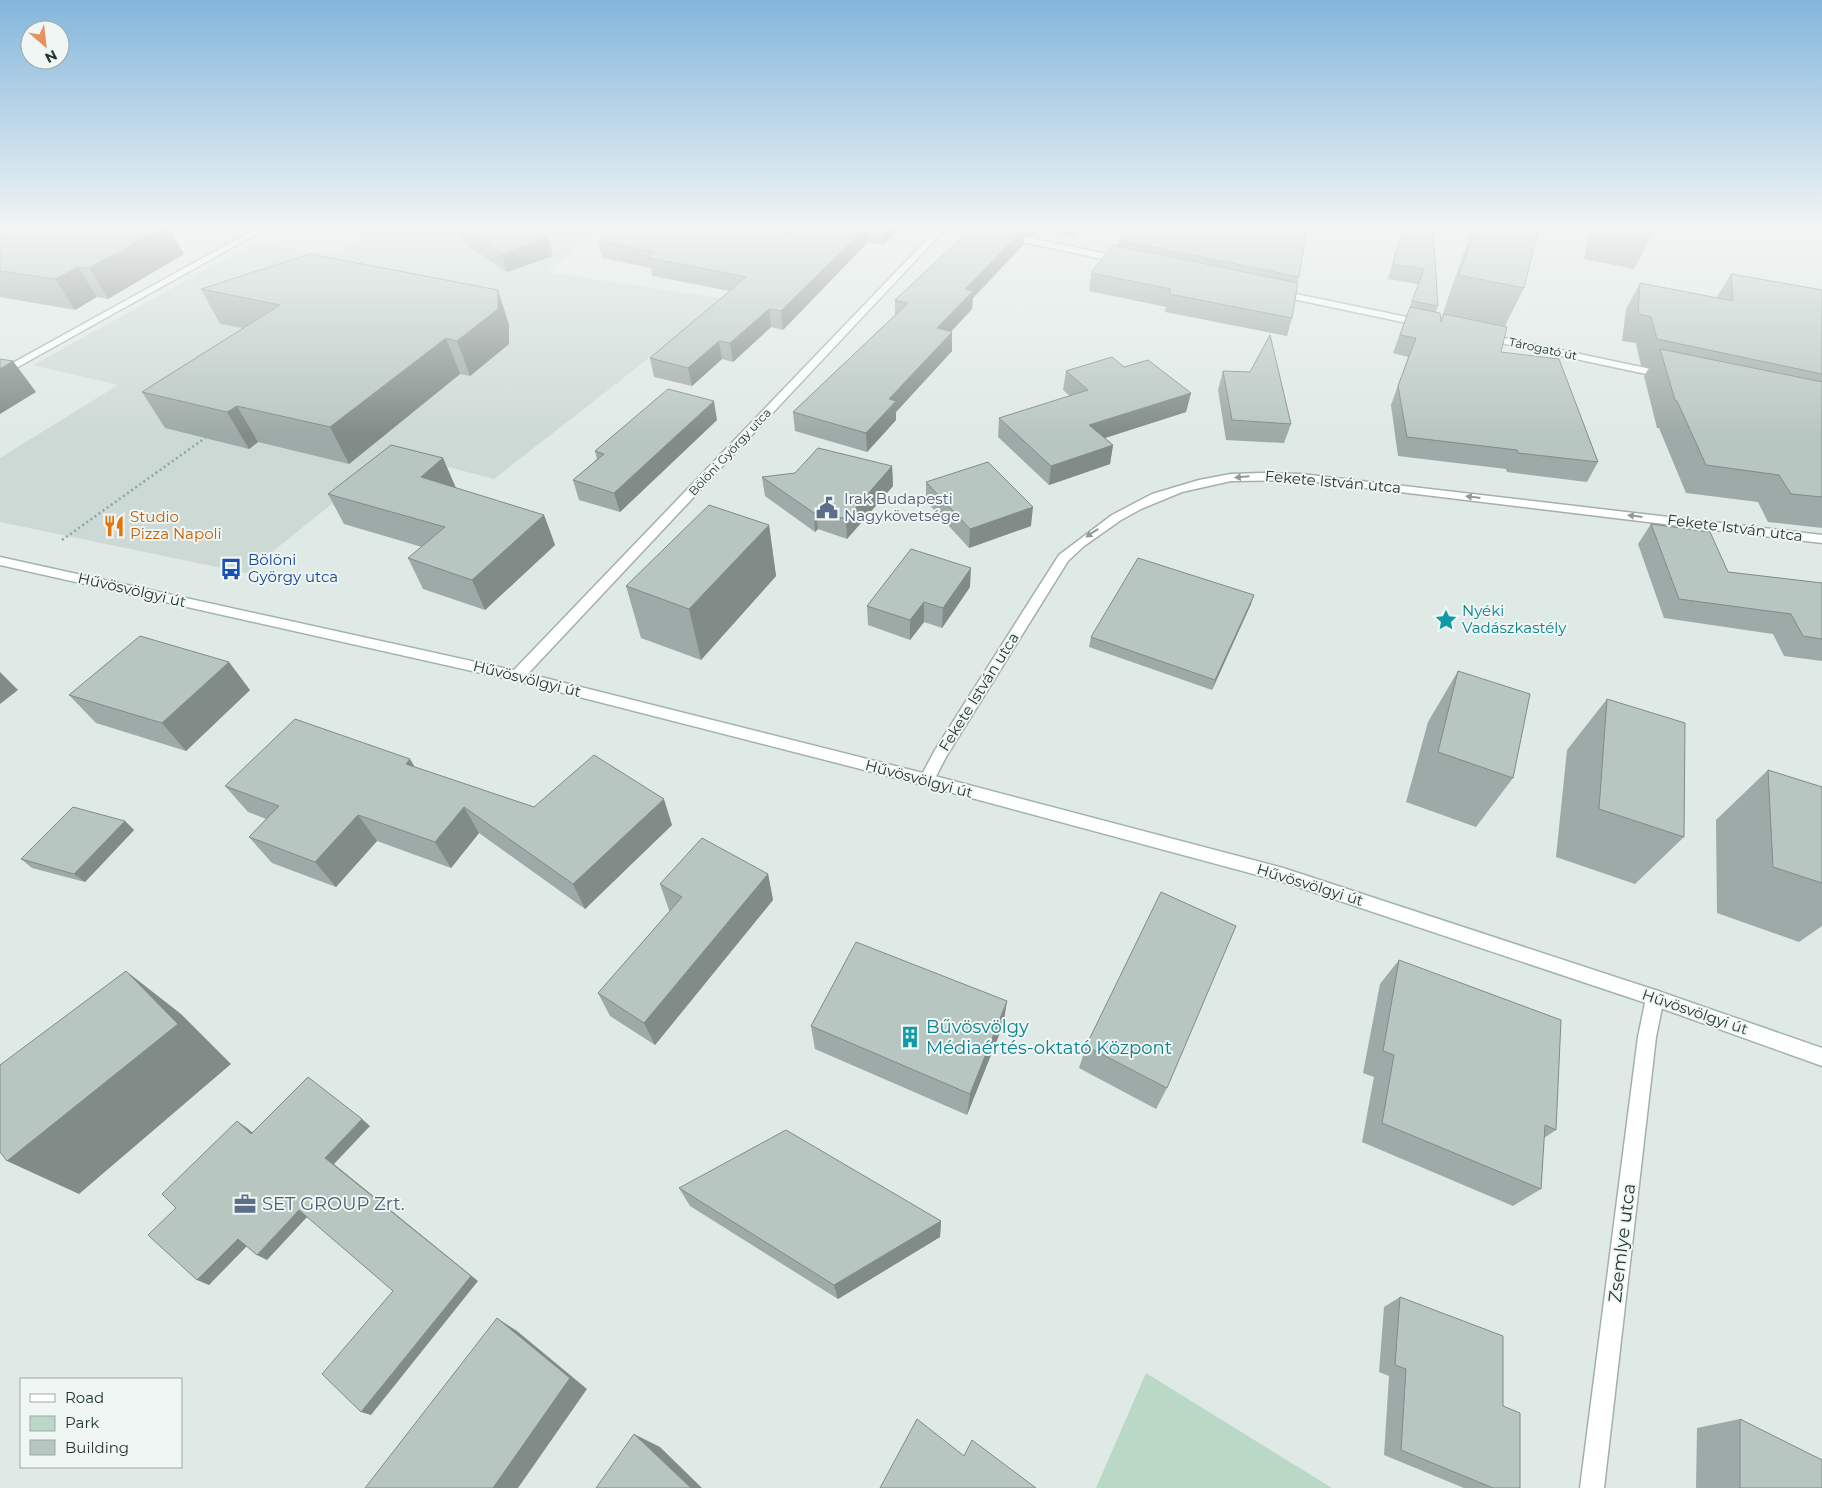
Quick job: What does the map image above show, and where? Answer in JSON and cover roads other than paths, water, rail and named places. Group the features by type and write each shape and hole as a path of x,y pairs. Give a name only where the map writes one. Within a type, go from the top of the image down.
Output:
{"street":[{"path":"0,374 138,297"},
{"name":"Bölöni György utca","path":"517,676 876,297"},
{"path":"1299,297 1433,326"},
{"name":"Tárogató út","path":"1472,334 1674,377"},
{"name":"Fekete István utca","path":"927,780 940,754 1063,558 1086,537 1119,516 1156,498 1186,487 1220,479 1258,475 1301,477 1822,539"},
{"name":"Hűvösvölgyi út","path":"0,560 517,676 927,780 1283,875 1655,998 1822,1057"},
{"name":"Zsemlye utca","path":"1592,1488 1647,1037 1655,998"}],"place":[{"name":"Irak Budapesti Nagykövetsége","path":"827,508"},
{"name":"Studio Pizza Napoli","path":"114,526"},
{"name":"Bölöni György utca","path":"231,569"},
{"name":"Nyéki Vadászkastély","path":"1446,620"},
{"name":"Bűvösvölgy Médiaértés-oktató Központ","path":"910,1037"},
{"name":"SET GROUP Zrt.","path":"245,1204"}]}
